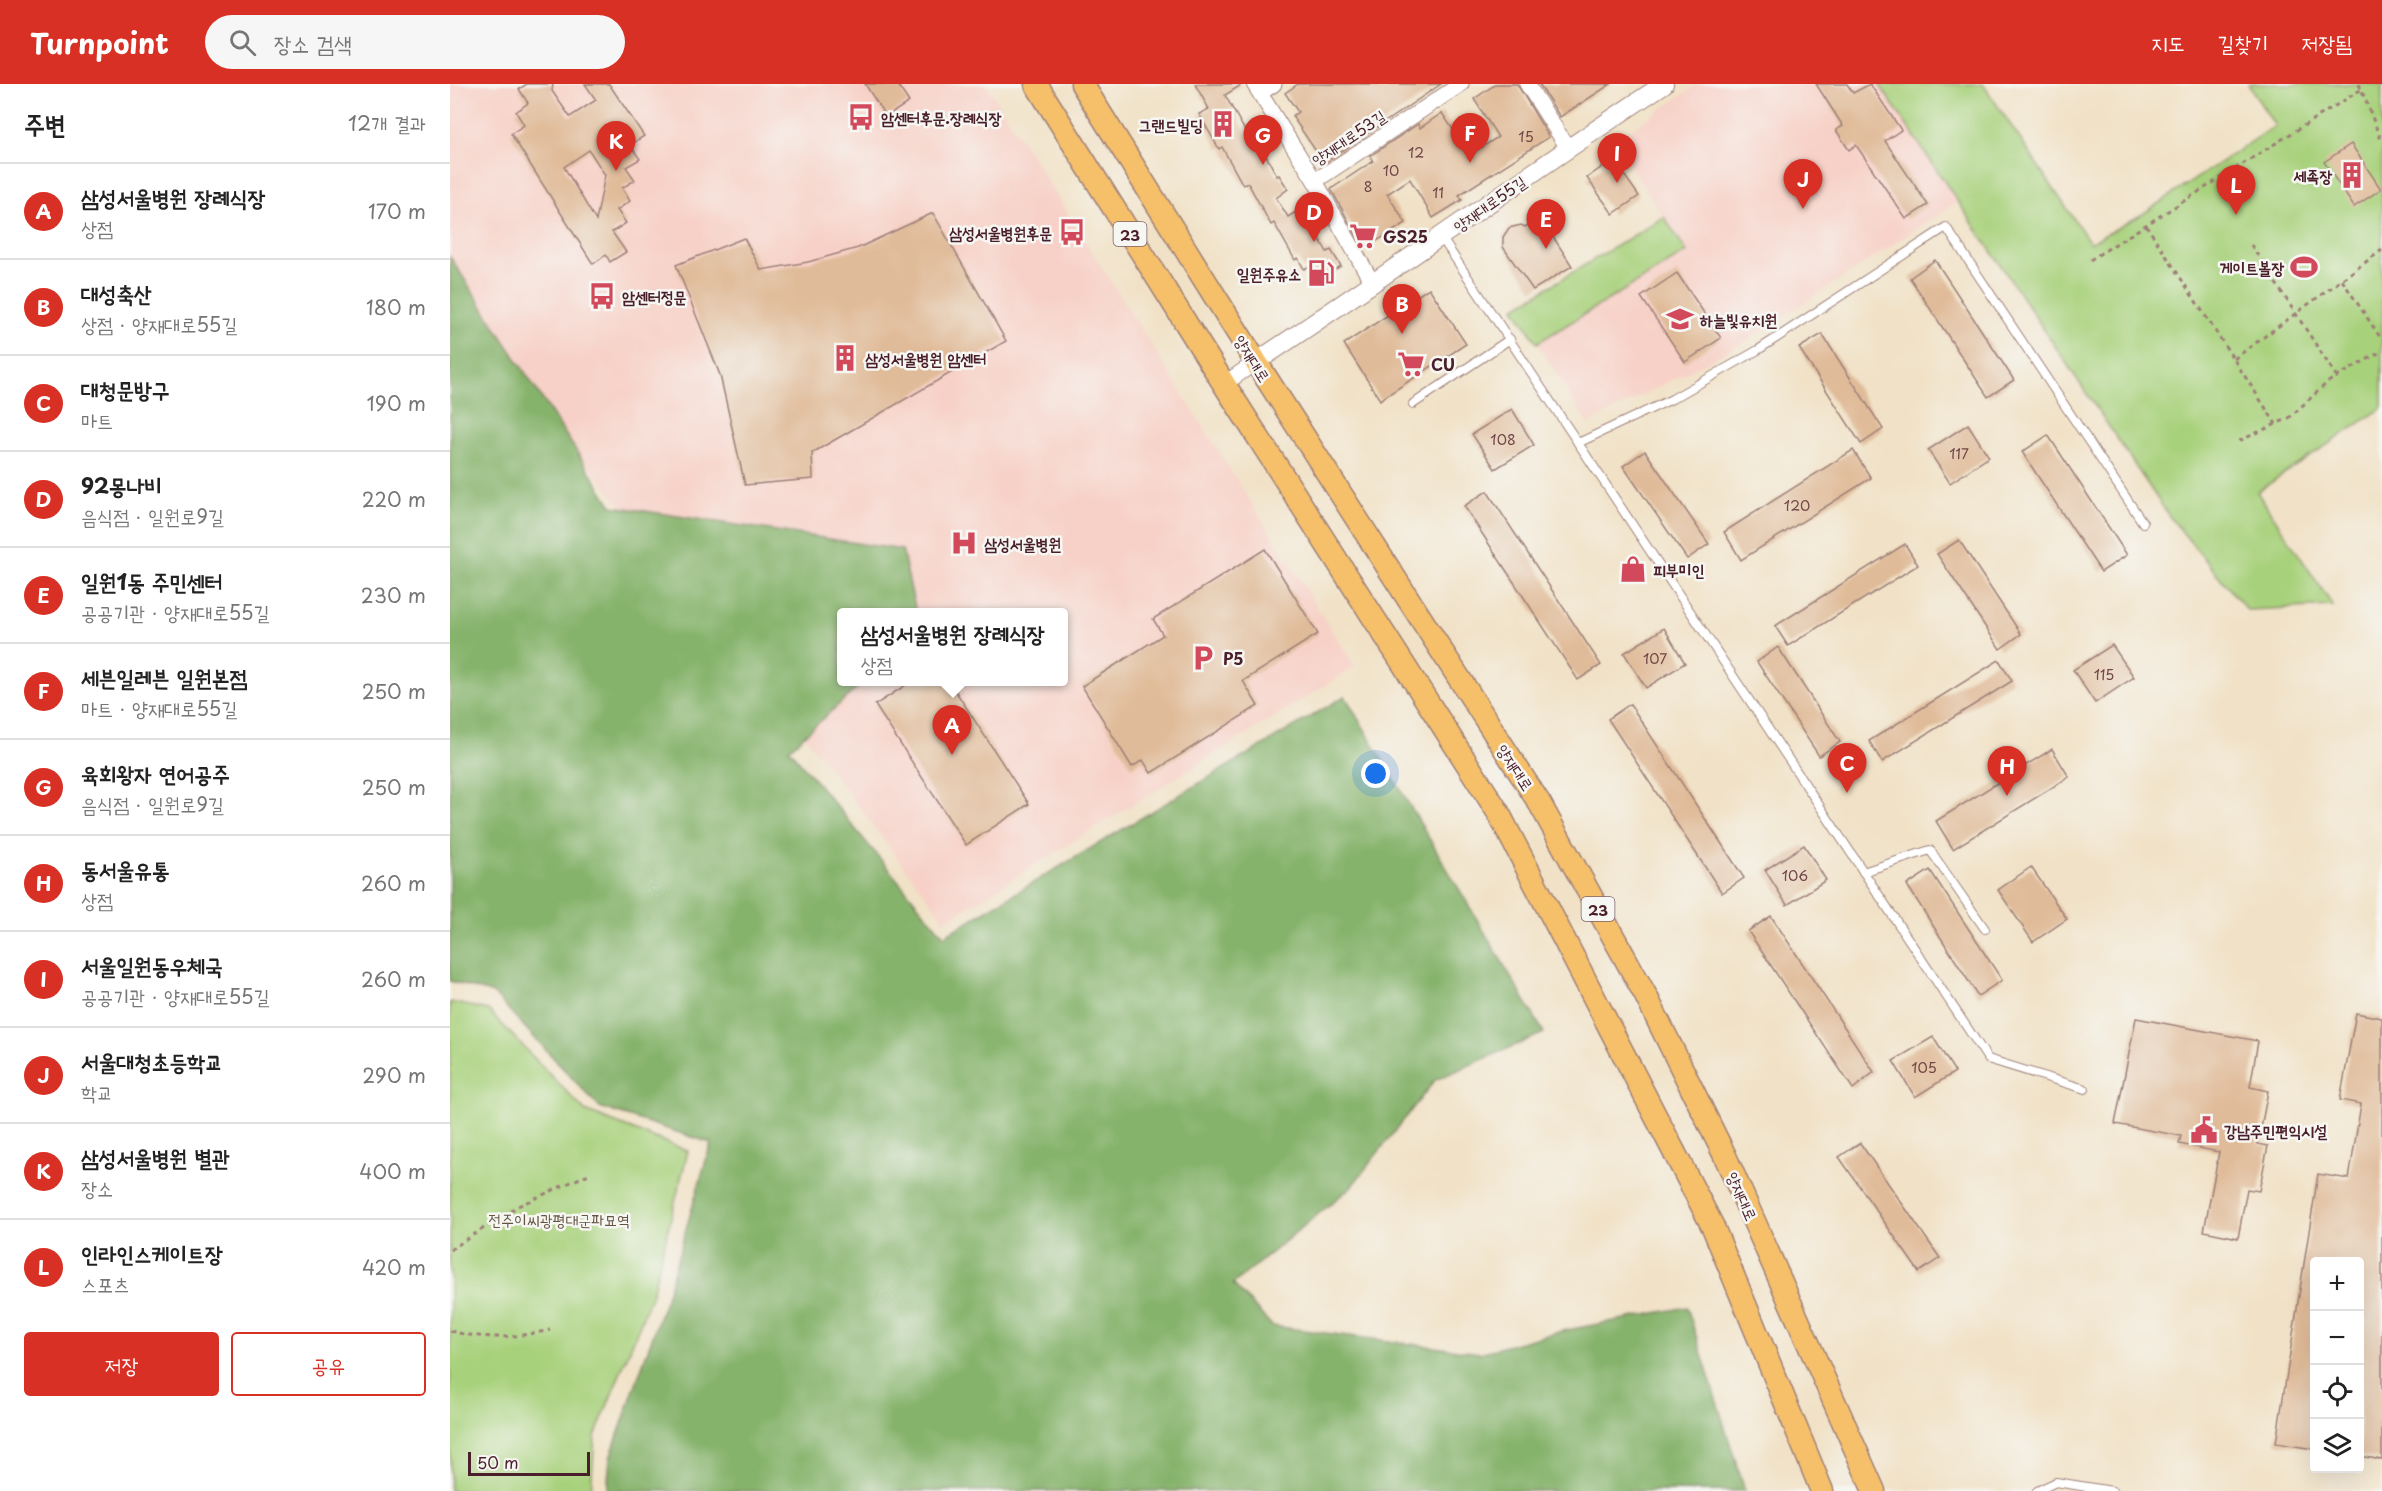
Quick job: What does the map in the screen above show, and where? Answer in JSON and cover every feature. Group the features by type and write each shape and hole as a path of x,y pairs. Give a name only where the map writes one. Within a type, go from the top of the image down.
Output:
{"main road":[{"name":"23","path":"1036,84 1224,384 1498,812 1713,1227 1800,1436 1816,1491"},
{"name":"양재대로","path":"1082,84 1256,362 1540,804 1646,996 1725,1156 1874,1491"},
{"path":"1800,1436 1822,1491"}],"street":[{"path":"1274,84 1257,89 1315,181 1373,284"},
{"name":"양재대로53길","path":"1315,181 1461,84"},
{"path":"1527,84 1568,148"},
{"name":"양재대로55길","path":"1224,384 1664,84"}],"lane":[{"path":"1578,443 1672,399 1758,350 1946,227 2143,524"},
{"path":"1441,237 1988,1059 2085,1089"},
{"path":"1413,404 1509,339"},
{"path":"1863,872 1930,850 1984,928"},
{"path":"2037,1491 2056,1482 2112,1491"}],"path":[{"path":"2359,84 2382,142"},
{"path":"2090,260 2362,88"},
{"path":"2146,225 2277,424"},
{"path":"2251,245 2337,377"},
{"path":"2234,358 2382,250"},
{"path":"2342,280 2382,340"},
{"path":"2239,441 2289,418 2328,382 2382,351"},
{"path":"450,1250 518,1206 591,1173"},
{"path":"450,1331 476,1337 520,1336 550,1330"}],"shaded area":[{"name":"삼성서울병원","path":"450,84 986,84 1355,667 945,921 792,719 595,473 450,307"},
{"path":"1698,84 1879,84 1959,201 1745,342 1588,424 1537,343 1686,252 1614,141"}],"green space":[{"path":"1879,84 1983,84 2090,243 2141,215 2275,126 2248,84 2382,84 2382,408 2257,492 2333,606 2247,610 2169,516"},
{"path":"1664,217 1687,252 1537,343 1514,308"},
{"path":"450,257 612,506 902,550 915,608 837,608 837,686 860,686 789,749 944,936 1345,696 1544,1033 1435,1080 1351,1187 1233,1284 1272,1326 1480,1353 1562,1331 1687,1307 1745,1491 607,1491 610,1458 666,1298 711,1143 599,1107 494,994 450,981"},
{"name":"전주이씨광평대군파묘역","path":"450,1002 488,1010 585,1111 688,1151 651,1297 595,1436 591,1491 450,1491"}],"building":[{"path":"527,84 553,84 552,91 570,117 596,100 585,84 609,84 644,136 630,145 640,159 626,167 635,180 622,188 630,201 617,210 626,223 612,232 626,252 610,262 606,255 593,264 511,134 524,125 516,112 528,103 519,89","holes":["589,150 605,175 596,221 564,167"]},
{"path":"865,84 897,84 909,102 886,117"},
{"path":"1195,84 1243,84 1225,95 1249,138 1258,150 1262,148 1277,176 1279,175 1288,189 1276,198 1288,217 1303,210 1327,252 1331,250 1341,266 1319,280 1310,266 1304,269 1298,258 1295,260 1274,223 1271,225 1248,183 1243,185 1222,147 1219,149 1199,114 1209,109"},
{"path":"1298,84 1441,84 1324,163 1292,116 1298,112 1285,93"},
{"path":"1496,84 1517,84 1549,137 1459,195 1462,200 1433,218 1410,179 1387,194 1406,223 1364,249 1331,189 1373,161 1370,156 1418,124 1420,128 1442,113 1470,155 1498,137 1474,99"},
{"path":"1539,84 1611,84 1560,117"},
{"path":"1816,84 1847,84 1853,93 1870,84 1901,130 1885,141 1928,205 1906,219 1856,145 1849,150 1836,130 1843,126"},
{"name":"세족장","path":"2351,144 2381,189 2354,207 2324,162"},
{"path":"1613,159 1639,196 1613,214 1587,178"},
{"name":"삼성서울병원 암센터","path":"933,213 1006,341 812,453 813,479 745,485 720,375 676,265 744,238 761,270 808,262 858,248"},
{"path":"1541,218 1572,266 1533,290 1503,247 1503,237 1509,228 1521,225 1525,227"},
{"path":"1935,260 2014,380 1988,397 1910,278"},
{"path":"1677,273 1721,338 1685,362 1641,297"},
{"path":"1429,288 1466,344 1380,400 1344,344"},
{"path":"1822,334 1883,429 1861,444 1799,348"},
{"path":"1512,409 1534,445 1495,469 1472,434"},
{"path":"1968,424 1989,457 1950,483 1928,450"},
{"path":"2048,435 2127,555 2101,572 2022,452"},
{"path":"1853,450 1871,478 1741,560 1724,532"},
{"path":"1645,451 1709,544 1687,559 1623,466"},
{"path":"1487,491 1601,665 1578,680 1464,506"},
{"path":"1959,540 2021,634 2000,649 1937,554"},
{"path":"1905,544 1918,565 1788,646 1775,626"},
{"name":"P5","path":"1265,549 1318,634 1243,681 1258,706 1151,773 1143,760 1132,767 1082,686 1163,635 1153,619"},
{"path":"1664,628 1685,663 1646,688 1624,653"},
{"path":"2112,645 2134,677 2095,703 2073,670"},
{"path":"1778,647 1840,742 1819,756 1757,662"},
{"path":"1999,660 2012,681 1882,762 1869,741"},
{"path":"904,686 952,686 1029,804 966,845 875,705"},
{"path":"1630,704 1744,878 1722,893 1608,719"},
{"path":"2052,749 2069,777 1953,849 1936,821"},
{"path":"1804,845 1826,880 1787,905 1765,870"},
{"path":"2031,867 2067,919 2033,942 1998,890"},
{"path":"1930,870 2002,980 1978,996 1907,885"},
{"path":"1771,916 1874,1072 1853,1089 1748,931"},
{"path":"2356,1013 2382,1018 2382,1460 2364,1457 2364,1257 2310,1257 2310,1448 2276,1443 2318,1174 2349,1179 2361,1104 2340,1100"},
{"name":"강남주민편익시설","path":"2136,1018 2258,1041 2250,1087 2268,1091 2258,1144 2268,1146 2259,1191 2247,1189 2238,1238 2204,1231 2219,1152 2179,1144 2181,1136 2115,1124"},
{"path":"1933,1037 1955,1072 1915,1097 1893,1061"},
{"path":"1860,1143 1940,1258 1919,1272 1839,1157"}],"place":[{"name":"암센터후문.장례식장","path":"861,117"},
{"name":"그랜드빌딩","path":"1223,124"},
{"name":"세븐일레븐 일원본점","path":"1470,163"},
{"name":"육회왕자 연어공주","path":"1263,165"},
{"name":"삼성서울병원 별관","path":"616,171"},
{"name":"세족장","path":"2352,175"},
{"name":"서울일원동우체국","path":"1617,183"},
{"name":"서울대청초등학교","path":"1803,209"},
{"name":"인라인스케이트장","path":"2236,215"},
{"name":"삼성서울병원후문","path":"1072,232"},
{"name":"GS25","path":"1363,236"},
{"name":"92몽나비","path":"1314,242"},
{"name":"일원1동 주민센터","path":"1546,249"},
{"name":"게이트볼장","path":"2304,267"},
{"name":"일원주유소","path":"1321,273"},
{"name":"암센터정문","path":"602,296"},
{"name":"하늘빛유치원","path":"1680,319"},
{"name":"대성축산","path":"1402,334"},
{"name":"삼성서울병원 암센터","path":"845,358"},
{"name":"CU","path":"1411,364"},
{"name":"삼성서울병원","path":"964,543"},
{"name":"피부미인","path":"1633,569"},
{"name":"P5","path":"1203,658"},
{"name":"삼성서울병원 장례식장","path":"952,755"},
{"name":"대청문방구","path":"1847,793"},
{"name":"동서울유통","path":"2007,796"},
{"name":"강남주민편익시설","path":"2204,1130"}]}
